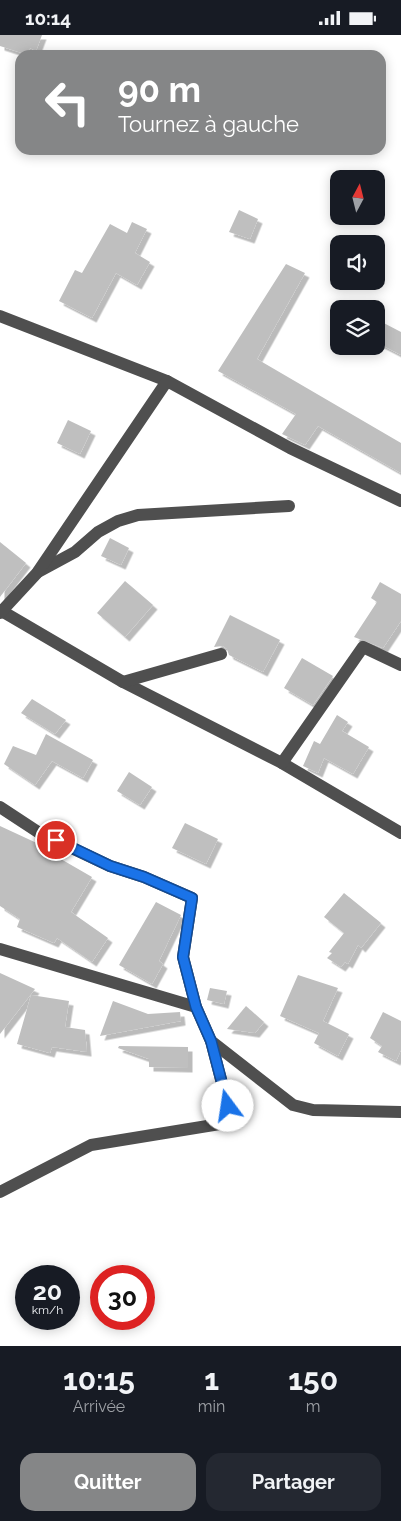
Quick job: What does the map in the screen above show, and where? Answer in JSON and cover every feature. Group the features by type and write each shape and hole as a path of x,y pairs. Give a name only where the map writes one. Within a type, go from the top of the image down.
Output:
{"street":[{"path":"0,316 167,381 290,448 401,501"},
{"path":"167,381 37,573 0,611 123,682 282,763 401,833"},
{"path":"37,573 75,552 98,532 118,521 138,515 289,506"},
{"path":"282,763 363,647 401,665"},
{"path":"123,682 221,654"},
{"path":"0,807 38,832 110,866 144,877 192,898 183,957 196,1007 211,1041 232,1122 91,1145 0,1192"},
{"path":"0,949 196,1007"},
{"path":"211,1041 293,1105 314,1110 401,1112"}],"building":[{"path":"0,35 42,35 36,50 30,48 29,50 15,51 0,46"},
{"path":"239,210 258,219 250,239 229,232"},
{"path":"132,222 147,229 135,253 150,262 137,285 116,273 92,318 59,301 75,270 82,273 110,224 127,233"},
{"path":"286,264 305,273 257,359 401,443 401,473 318,426 305,445 282,434 296,414 218,371"},
{"path":"385,324 401,332 401,355 385,347"},
{"path":"68,420 91,431 80,454 57,443"},
{"path":"110,538 129,548 121,565 101,556"},
{"path":"0,542 26,563 0,597"},
{"path":"125,581 153,605 125,637 97,613"},
{"path":"380,582 401,594 401,621 383,648 354,637 377,602 371,598"},
{"path":"230,615 280,640 263,672 229,655 227,649 223,646 214,647"},
{"path":"302,658 333,676 313,705 284,688"},
{"path":"32,699 66,720 55,734 21,713"},
{"path":"337,715 348,722 342,731 369,747 353,774 324,758 318,773 303,766 314,741 320,744"},
{"path":"46,734 93,760 83,778 52,761 35,785 4,764 13,746 36,755"},
{"path":"129,772 152,787 140,805 117,791"},
{"path":"185,823 218,839 206,864 172,848"},
{"path":"0,826 41,845 40,847 92,877 71,912 108,938 92,962 57,938 54,943 17,927 20,919 0,906"},
{"path":"344,893 381,923 361,948 358,945 348,964 345,962 341,967 327,958 332,953 329,952 344,933 324,917"},
{"path":"156,902 181,915 159,961 163,964 152,984 119,965"},
{"path":"0,973 35,989 0,1034"},
{"path":"298,975 338,988 323,1021 349,1034 338,1056 314,1043 319,1033 280,1016"},
{"path":"210,988 227,991 224,1004 207,1000"},
{"path":"31,995 69,1001 65,1027 85,1030 87,1052 52,1047 50,1053 17,1044"},
{"path":"113,1001 148,1014 180,1012 181,1021 100,1036"},
{"path":"246,1006 264,1022 255,1033 227,1029"},
{"path":"383,1012 401,1021 401,1050 396,1061 378,1052 382,1046 370,1038"},
{"path":"119,1046 188,1047 188,1068 149,1067 149,1059 118,1048"}],"route":[{"path":"56,840 110,866 144,877 192,898 183,957 196,1007 211,1041 228,1106"}]}
